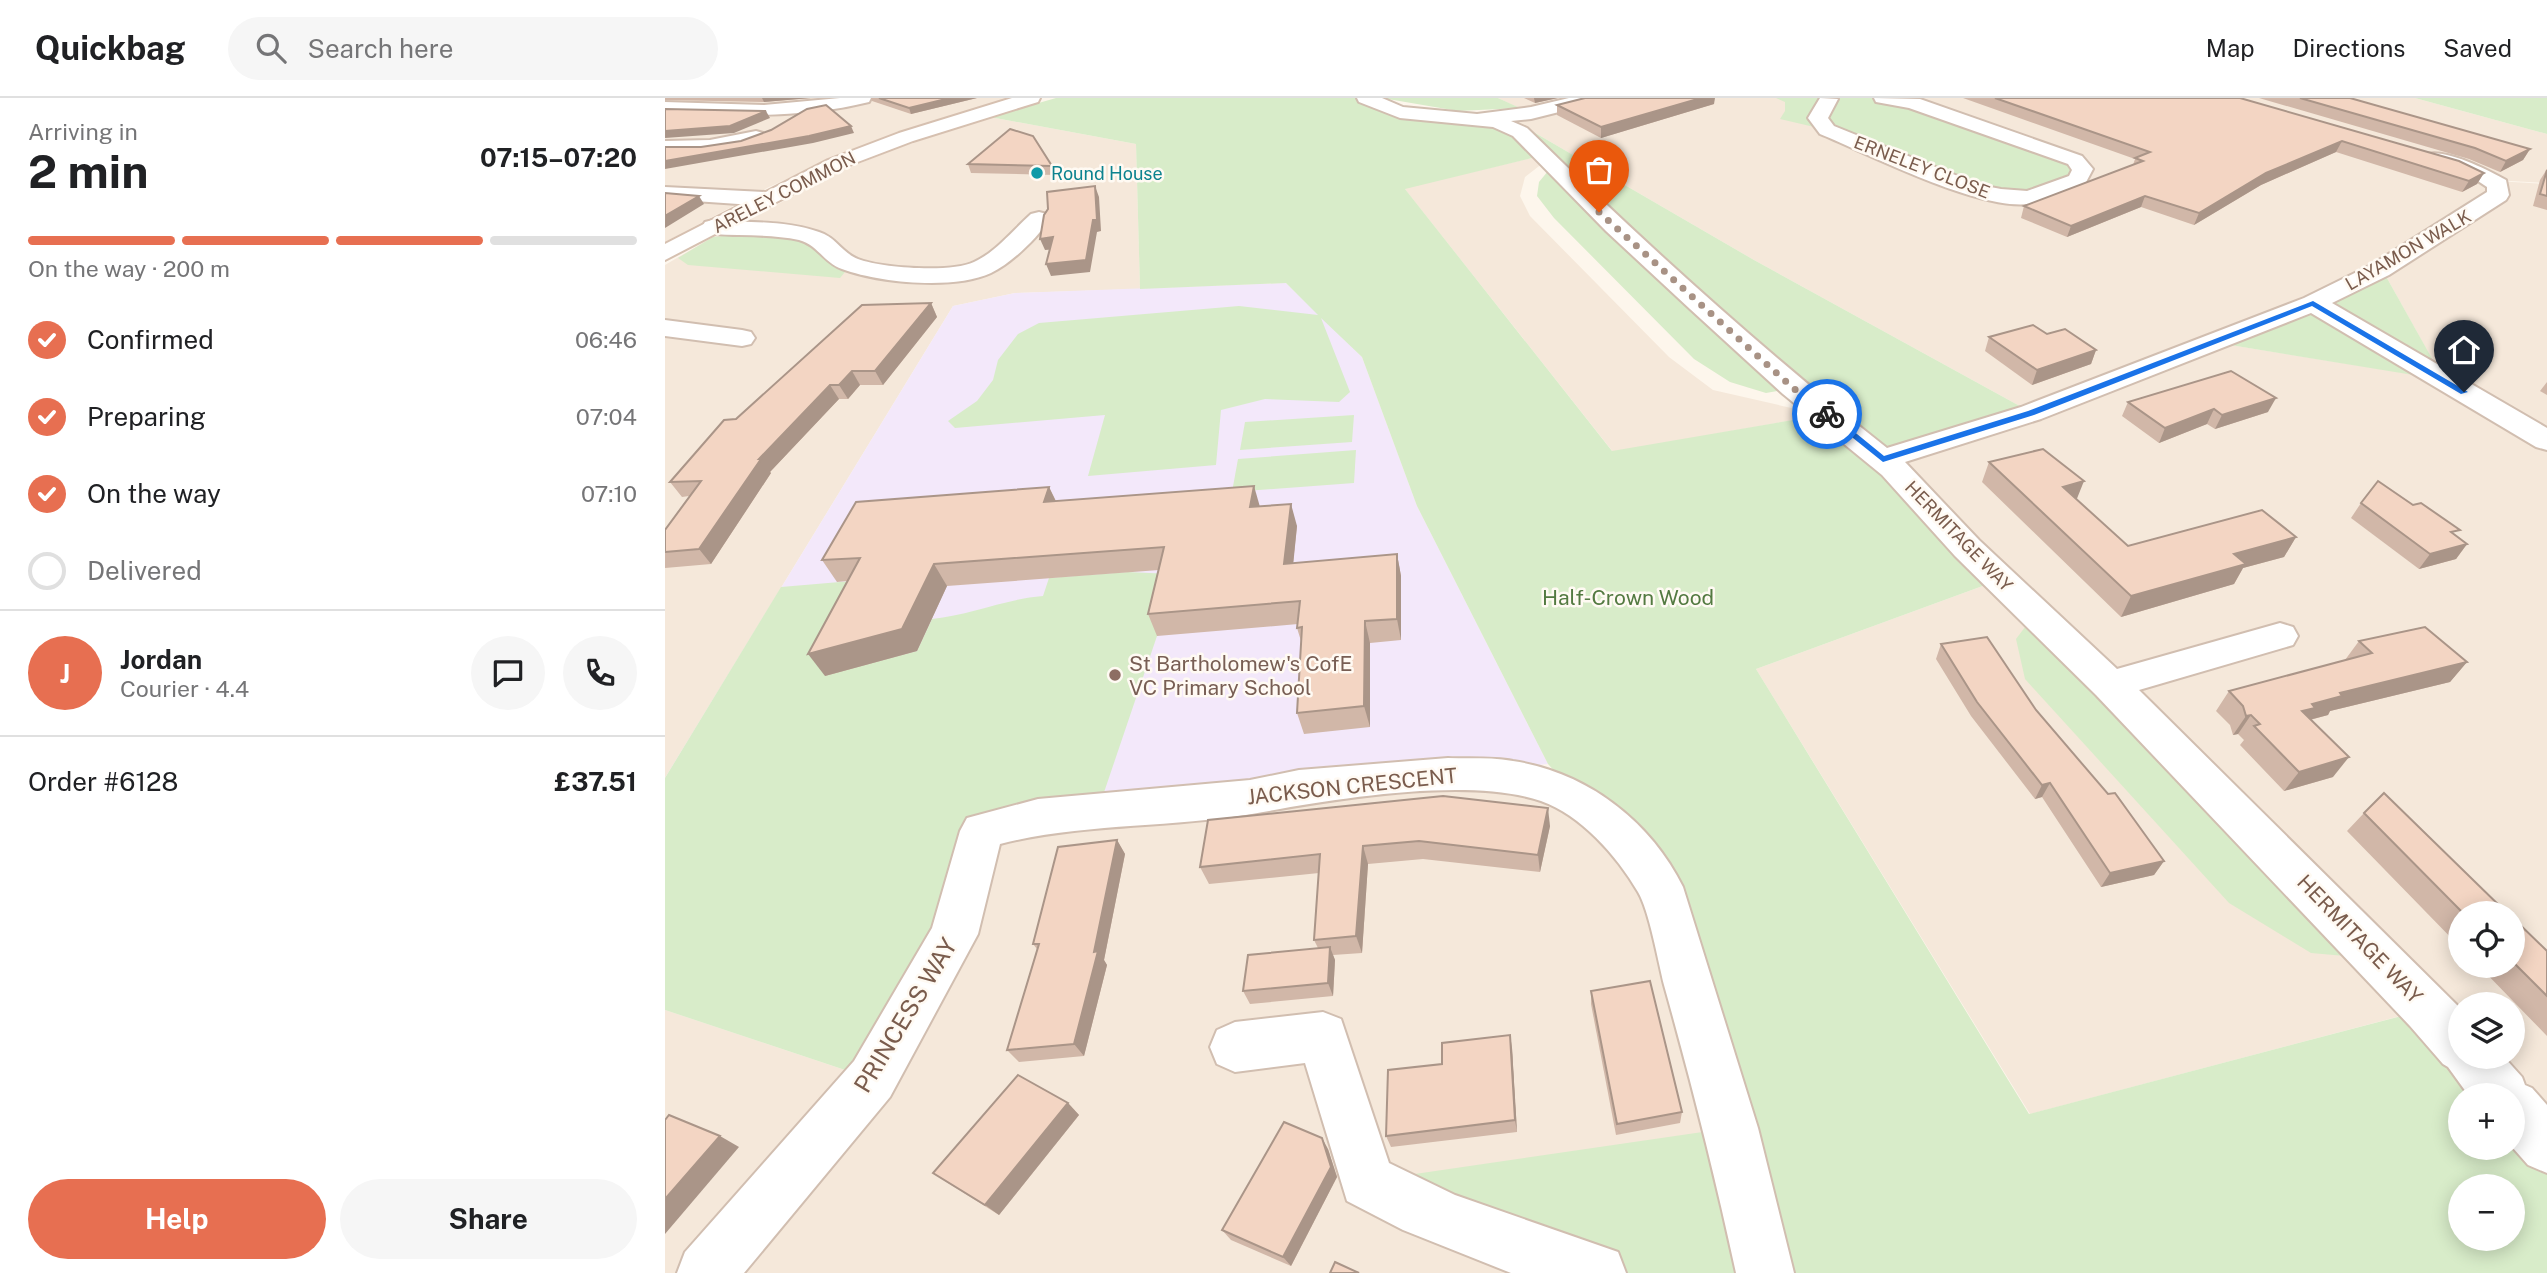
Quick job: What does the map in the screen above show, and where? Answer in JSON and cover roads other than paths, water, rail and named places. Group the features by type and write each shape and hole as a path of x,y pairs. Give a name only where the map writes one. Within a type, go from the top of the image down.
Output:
{"street":[{"path":"665,108 782,110 862,98"},
{"name":"ARELEY COMMON","path":"665,253 835,164 906,136 1031,98"},
{"name":"HERMITAGE WAY","path":"1366,98 1400,111 1475,118 1497,122 1520,132 1613,226 1699,304 1793,388 1883,459 1966,548 2110,685 2448,1032"},
{"path":"1475,118 1531,113 1592,98"},
{"name":"ERNELEY CLOSE","path":"1845,98 1829,98 1818,118 1827,130 1974,190 2001,197 2029,198 2078,180 2083,169 2075,160 1913,103 1883,98"},
{"path":"665,147 710,146 746,141 771,131 809,108"},
{"name":"LAYAMON WALK","path":"1883,459 2031,413 2313,303 2380,270 2498,195 2498,185 2487,177 2405,149"},
{"path":"665,194 766,199"},
{"path":"713,228 805,236 821,240 840,259 874,270 957,274 971,272 988,264 1039,219"},
{"path":"2313,303 2547,441"},
{"path":"665,328 742,338"},
{"path":"2110,685 2280,636"},
{"name":"JACKSON CRESCENT","path":"982,831 1038,817 1111,812 1250,797 1299,787 1448,774 1512,777 1555,788 1576,800 1625,838 1660,887 1731,1128 1765,1273"},
{"name":"PRINCESS WAY","path":"706,1273 872,1079 954,934 982,831"},
{"path":"1235,1047 1323,1036 1367,1181 1412,1207 1454,1225 1597,1273"},
{"path":"2480,1069 2492,1083"},
{"path":"2525,1121 2547,1146"}],"place":[{"name":"Round House","path":"1037,173"},
{"name":"St Bartholomew's CofE VC Primary School","path":"1115,675"}],"park label":[{"name":"Half-Crown Wood","path":"1628,597"}]}
